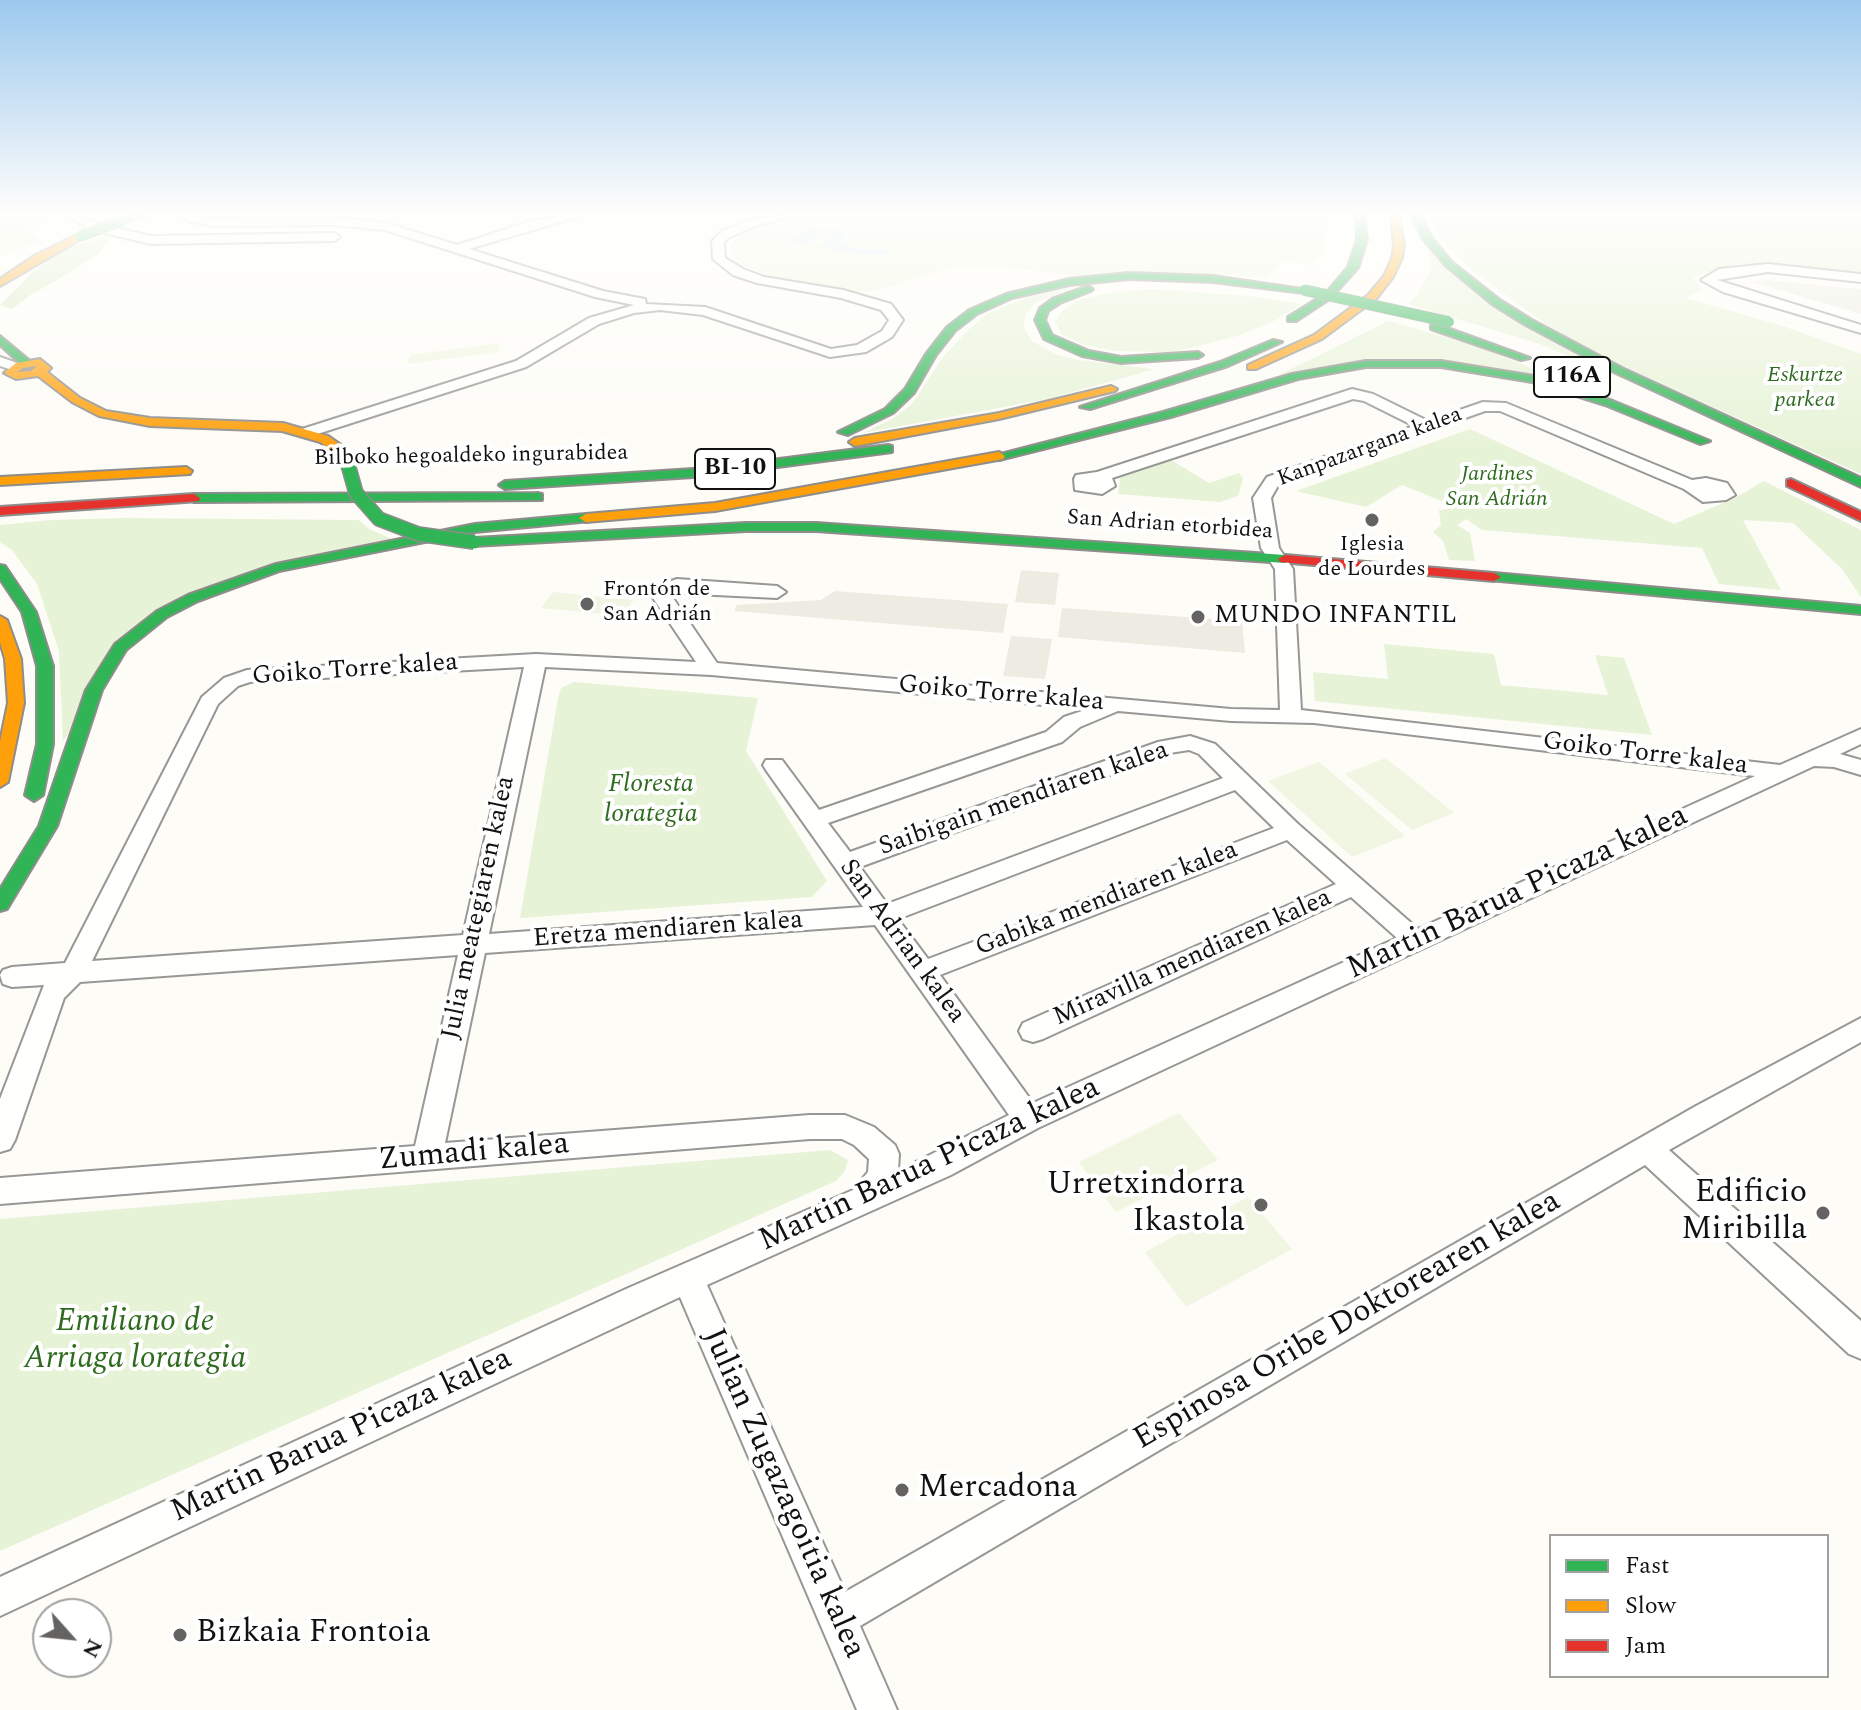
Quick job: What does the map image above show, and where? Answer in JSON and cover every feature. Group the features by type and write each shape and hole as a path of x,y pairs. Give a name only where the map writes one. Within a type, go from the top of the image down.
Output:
{"main road":[{"path":"690,462 811,442 874,420 910,391 936,347 962,320 986,306 1020,294"},
{"path":"1072,294 1044,310 1040,320 1048,337 1069,349 1138,361 1202,354 1271,331"},
{"path":"1305,294 1442,324 1537,351"},
{"path":"497,471 690,462 898,435 1047,406 1196,362 1271,331 1330,294"},
{"name":"Bilboko hegoaldeko ingurabidea","path":"0,493 149,485 415,486 601,481 806,461 990,431 1170,383 1224,364 1300,330 1351,294"},
{"name":"Bilboko hegoaldeko ingurabidea","path":"65,506 181,498 541,497 703,486 840,469 1005,440 1188,390 1247,369 1318,337 1375,294"},
{"path":"1486,294 1528,322 1631,377 1861,483"},
{"path":"0,904 48,826 81,722 120,647 138,631 193,598 276,568 475,528 715,507 890,477 1089,435 1268,373 1362,328 1391,312 1405,298"},
{"name":"116A","path":"1089,435 1323,370 1403,363 1466,367 1534,379 1609,403 1711,445 1567,375 1442,324"},
{"path":"0,339 20,366 76,400 117,417 150,422 246,424 308,432 341,451 340,466 363,472"},
{"path":"1562,361 1811,473 1861,490"},
{"name":"San Adrian etorbidea","path":"340,466 356,493 379,519 418,534 474,542 746,527 816,527 1278,558 1861,610"},
{"path":"0,481 89,474 198,471"},
{"path":"1775,476 1861,517"},
{"path":"65,506 395,514 543,510 717,497 890,477"},
{"name":"BI-10","path":"0,511 65,506"},
{"path":"0,569 20,594 33,622 43,650 47,677 45,744 26,823 0,895"},
{"path":"0,620 13,659 16,685 15,714 0,780"},
{"path":"0,767 0,780"}],"street":[{"path":"592,294 629,306 692,308 728,317 830,353 861,349 887,334 896,320 886,307 842,294"},
{"path":"1750,294 1861,329"},
{"path":"601,319 607,308 602,297"},
{"path":"308,432 521,364 629,306"},
{"path":"1098,477 1352,394 1368,397 1426,426"},
{"name":"Kanpazargana kalea","path":"1291,714 1284,569 1270,548 1262,498 1273,481 1483,407 1515,409 1691,486"},
{"path":"711,669 663,598 667,589 677,585 777,592"},
{"name":"Goiko Torre kalea","path":"73,973 209,701 231,682 256,674 536,660 711,669 1231,715 1291,714 1783,772"},
{"name":"Julia meategiaren kalea","path":"427,1157 536,660"},
{"path":"1039,698 1065,709 1072,722"},
{"path":"814,820 1054,737 1072,722 1098,710 1120,706"},
{"path":"1811,759 1861,765 1859,737"},
{"name":"Martin Barua Picaza kalea","path":"0,1597 940,1166 1028,1119 1859,737"},
{"name":"Saibigain mendiaren kalea","path":"845,863 1166,747 1190,743 1207,749 1290,830 1416,941"},
{"name":"San Adrian kalea","path":"774,765 1028,1119"},
{"name":"Eretza mendiaren kalea","path":"12,977 883,915 1239,780"},
{"name":"Gabika mendiaren kalea","path":"924,971 1290,830"},
{"name":"Miravilla mendiaren kalea","path":"1033,1031 1354,886"},
{"path":"1390,953 1398,936 1394,922"},
{"path":"0,1140 52,993 73,973"},
{"name":"Espinosa Oribe Doktorearen kalea","path":"836,1618 1649,1150 1706,1114 1861,1029"},
{"name":"Zumadi kalea","path":"0,1191 810,1127 845,1127 864,1136 884,1154"},
{"path":"1649,1150 1861,1343"},
{"path":"861,1202 883,1176 884,1154 899,1162 940,1166"},
{"name":"Julian Zugazagoitia kalea","path":"688,1279 877,1710"}],"green space":[{"path":"11,294 32,294 12,309 0,305"},
{"path":"1036,294 1057,294 1035,303 1025,315 1024,328 1032,341 1055,354 1078,360 1155,369 1047,399 863,433 892,419 912,404 943,357 988,313"},
{"path":"1105,294 1219,294 1302,304 1274,321 1237,336 1174,352 1115,351 1085,345 1062,335 1055,322 1063,310 1081,299"},
{"path":"1418,294 1485,294 1651,391 1540,344 1408,304"},
{"name":"Eskurtze parkea","path":"1504,294 1694,294 1686,298 1783,326 1861,354 1861,474 1605,358 1547,325"},
{"path":"1388,321 1474,345 1592,392 1463,363 1279,375"},
{"path":"500,343 499,352 407,364 410,355"},
{"name":"Jardines San Adrián","path":"1470,429 1674,524 1735,498 1764,481 1861,530 1861,597 1842,569 1793,523 1743,520 1781,590 1719,584 1702,548 1482,530 1466,519 1457,525 1470,533 1475,561 1449,560 1443,541 1433,532 1441,525 1439,510 1450,509 1444,502 1402,485 1366,507 1296,491"},
{"path":"1166,457 1209,483 1239,473 1243,479 1238,496 1220,502 1118,494 1121,474"},
{"path":"124,518 359,520 369,529 394,540 160,607 63,741 59,651 37,584 12,550 0,542 0,525"},
{"name":"Frontón de San Adrián","path":"553,592 633,600 623,616 541,608"},
{"path":"1384,644 1494,654 1501,685 1608,695 1595,655 1624,658 1652,735 1315,701 1313,672 1388,679"},
{"name":"Floresta lorategia","path":"574,682 758,698 746,751 827,881 812,897 520,918 558,698 561,688"},
{"path":"1385,758 1454,813 1412,830 1345,774"},
{"path":"1319,762 1405,836 1352,857 1268,781"},
{"path":"1179,1113 1218,1160 1116,1212 1079,1162"},
{"name":"Emiliano de Arriaga lorategia","path":"830,1150 848,1160 845,1171 836,1181 0,1551 0,1219"},
{"path":"1248,1197 1292,1249 1186,1307 1145,1252"}],"shaded area":[{"path":"1792,294 1861,294 1861,314"},
{"path":"1021,570 1059,573 1055,605 1015,602"},
{"path":"835,591 1008,604 1003,633 734,611 737,605 821,600"},
{"path":"1062,608 1242,621 1245,653 1058,637"},
{"path":"1011,636 1052,639 1045,679 1003,676"}],"traffic: fast":[{"path":"844,432 889,411 910,391 931,354 951,329 973,312 1018,294"},
{"path":"1075,294 1056,301 1044,310 1040,320 1048,337 1086,354 1121,360 1198,355"},
{"path":"1321,294 1449,322"},
{"path":"1292,319 1330,294"},
{"path":"1486,294 1528,322 1618,370 1861,483"},
{"path":"1435,327 1525,358"},
{"path":"0,339 26,363"},
{"path":"1086,407 1224,364 1277,342"},
{"path":"999,456 1167,415 1296,376 1366,364 1441,364 1534,379 1609,403 1704,441"},
{"path":"505,485 709,472 888,449"},
{"path":"347,461 356,493 379,519 418,534 474,542"},
{"path":"194,498 537,497"},
{"path":"0,904 48,826 94,690 120,647 162,614 193,598 276,568 475,528 586,518"},
{"path":"474,542 746,527 816,527 1285,559"},
{"path":"0,569 29,612 45,666 45,744 34,795"},
{"path":"1494,577 1861,610"}],"traffic: slow":[{"path":"1252,367 1318,337 1375,294"},
{"path":"40,362 46,368 34,374 16,376 10,373 20,365 40,362"},
{"path":"40,372 76,400 103,414 150,422 283,427 324,439 341,451 347,461"},
{"path":"855,442 999,416 1111,389"},
{"path":"586,518 715,507 999,456"},
{"path":"0,481 186,471"},
{"path":"0,620 13,659 16,703 0,782"}],"traffic: jam":[{"path":"1791,483 1861,517"},
{"path":"0,511 194,498"},
{"path":"1285,559 1494,577"}],"place":[{"name":"Iglesia de Lourdes","path":"1372,520"},
{"name":"Frontón de San Adrián","path":"587,604"},
{"name":"MUNDO INFANTIL","path":"1198,617"},
{"name":"Urretxindorra Ikastola","path":"1261,1205"},
{"name":"Edificio Miribilla","path":"1823,1213"},
{"name":"Mercadona","path":"902,1490"},
{"name":"Bizkaia Frontoia","path":"180,1635"}]}
